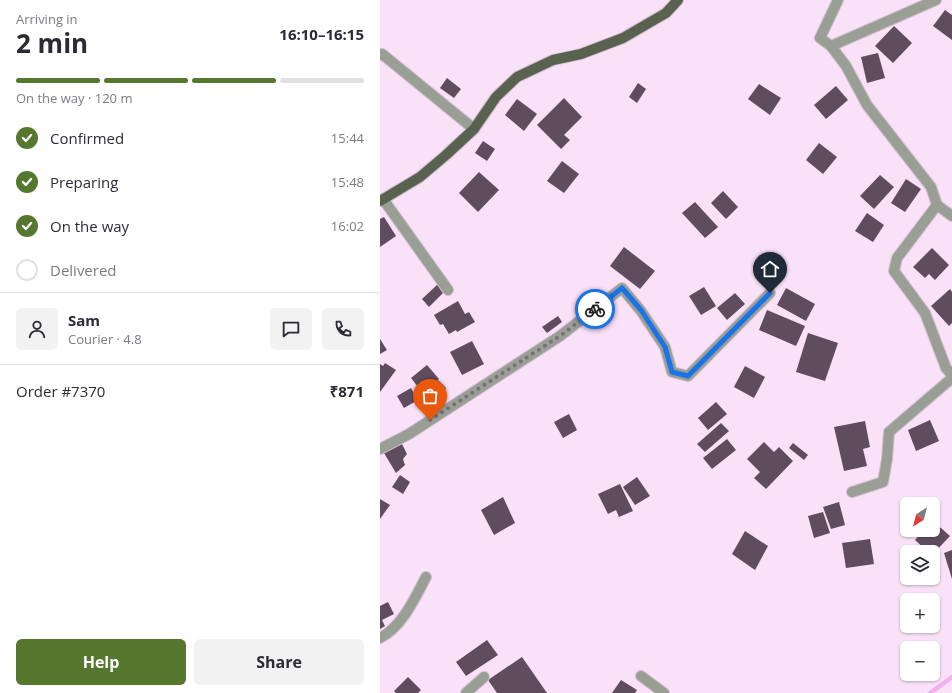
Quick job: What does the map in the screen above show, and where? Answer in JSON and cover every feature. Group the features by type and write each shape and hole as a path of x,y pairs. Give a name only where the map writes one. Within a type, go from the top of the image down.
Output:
{"main road":[{"path":"381,200 420,177 474,129 496,97 517,77 553,60 581,54 623,38 666,13 678,0"}],"street":[{"path":"838,0 820,38 831,46 846,66 867,105 931,187 937,205 952,216"},
{"path":"831,46 936,0"},
{"path":"380,56 382,54 474,129"},
{"path":"381,200 448,290"},
{"path":"852,492 883,482 887,459 889,432 952,377 946,368 925,313 894,271 897,258 937,205"},
{"path":"380,449 409,434 560,336 622,288 641,310 665,347 672,372 688,376 770,293"},
{"path":"380,638 388,634 411,606 426,577"},
{"path":"641,676 664,693"},
{"path":"466,693 484,677"}],"building":[{"path":"945,10 952,15 952,40 933,26"},
{"path":"894,26 912,43 893,63 875,46"},
{"path":"878,53 885,78 867,83 861,57"},
{"path":"447,78 461,89 454,98 440,88"},
{"path":"638,83 646,89 637,103 629,97"},
{"path":"759,84 781,98 770,115 748,99"},
{"path":"836,86 848,100 826,119 814,105"},
{"path":"564,98 582,117 564,135 570,140 561,149 537,125"},
{"path":"517,99 537,114 524,131 505,115"},
{"path":"483,141 495,149 487,161 475,153"},
{"path":"819,143 837,157 823,174 806,160"},
{"path":"562,161 579,174 564,193 547,181"},
{"path":"479,172 499,190 478,212 459,193"},
{"path":"880,175 894,187 874,209 860,196"},
{"path":"906,179 921,189 905,212 891,203"},
{"path":"723,191 738,207 726,219 711,203"},
{"path":"695,202 718,227 705,238 682,213"},
{"path":"867,213 884,225 873,242 855,231"},
{"path":"384,217 396,236 380,247 380,219"},
{"path":"624,247 655,271 640,289 610,266"},
{"path":"932,248 949,265 935,280 929,274 925,278 913,267"},
{"path":"438,284 445,291 429,307 422,299"},
{"path":"704,287 716,306 701,315 689,296"},
{"path":"786,288 815,304 806,321 777,305"},
{"path":"950,289 952,292 952,323 949,326 931,306"},
{"path":"735,293 745,304 727,320 717,308"},
{"path":"458,301 465,314 469,312 475,322 457,332 456,330 449,334 443,324 440,325 434,315"},
{"path":"767,310 805,326 796,346 759,330"},
{"path":"558,316 562,322 547,333 542,327"},
{"path":"808,333 838,343 825,381 796,372"},
{"path":"380,339 387,350 380,354"},
{"path":"472,341 484,364 462,375 450,352"},
{"path":"385,363 396,370 380,392 380,364 383,366"},
{"path":"427,365 439,379 422,392 411,378"},
{"path":"745,366 765,377 754,398 734,387"},
{"path":"438,380 446,388 432,402 424,395"},
{"path":"411,388 418,400 404,408 397,396"},
{"path":"716,402 727,414 708,430 698,418"},
{"path":"569,414 577,430 563,438 554,422"},
{"path":"930,420 939,441 916,451 908,430"},
{"path":"865,421 870,447 863,449 867,466 844,471 834,427"},
{"path":"721,423 729,431 705,452 697,444"},
{"path":"727,439 736,450 712,469 703,458"},
{"path":"764,442 774,452 779,447 793,461 766,489 754,478 760,472 747,459"},
{"path":"793,443 808,455 804,460 789,448"},
{"path":"402,444 407,454 403,459 405,465 396,473 384,453"},
{"path":"400,475 410,482 403,494 392,487"},
{"path":"637,477 650,496 635,505 623,487"},
{"path":"620,484 633,511 619,517 616,510 608,514 598,494"},
{"path":"503,497 515,523 494,535 481,510"},
{"path":"380,499 390,505 380,519"},
{"path":"839,502 845,525 831,529 823,507"},
{"path":"823,512 830,533 814,538 808,516"},
{"path":"940,527 950,536 940,547 940,545 920,545 915,540 918,537 940,537"},
{"path":"745,531 768,546 755,570 732,554"},
{"path":"870,539 874,564 846,568 842,543"},
{"path":"952,550 952,579 944,553"},
{"path":"388,602 394,614 382,620 385,626 380,629 380,606"},
{"path":"487,640 498,655 466,676 456,662"},
{"path":"522,657 547,693 497,693 488,680"},
{"path":"408,677 421,690 418,693 396,693 394,691"},
{"path":"621,680 637,690 635,693 612,693"}],"waterway":[{"path":"930,693 952,677"}],"way so far":[{"path":"430,420 560,336 595,309"}],"route":[{"path":"595,309 622,288 641,310 665,347 672,372 688,376 770,293"}]}
